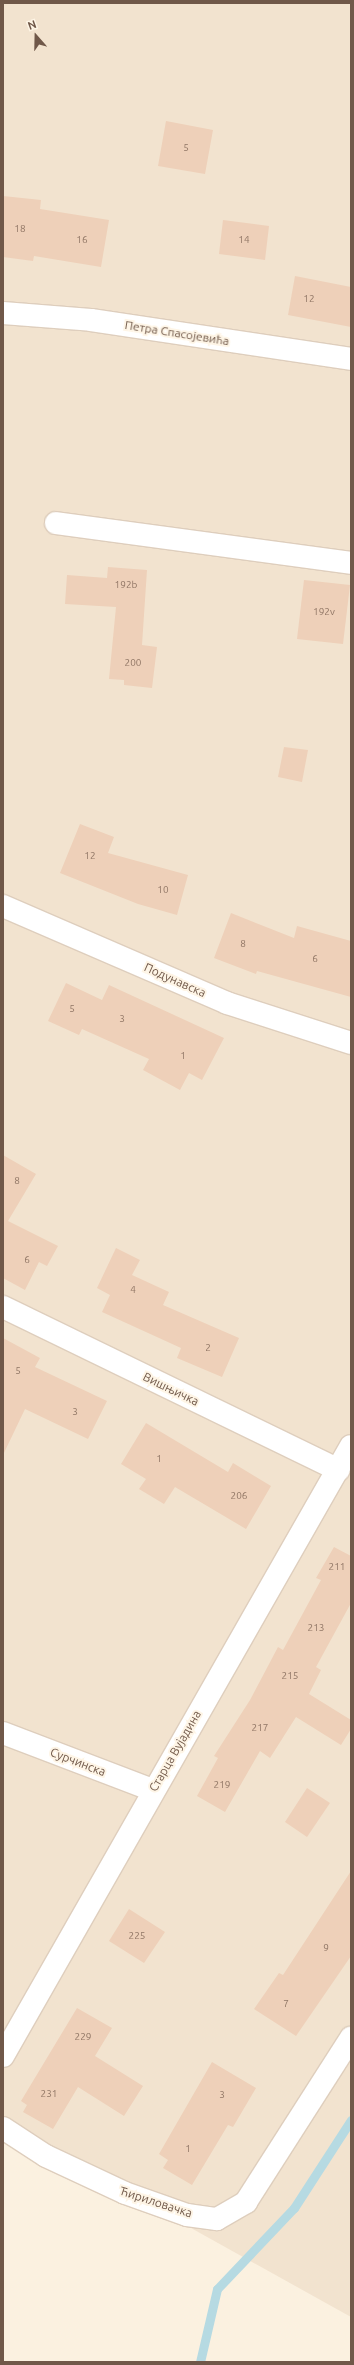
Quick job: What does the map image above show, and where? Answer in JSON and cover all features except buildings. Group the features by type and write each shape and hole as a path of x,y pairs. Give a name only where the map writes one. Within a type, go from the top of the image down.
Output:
{"street":[{"name":"Петра Спасојевића","path":"3,313 91,320 351,359"},
{"path":"56,523 351,563"},
{"name":"Подунавска","path":"3,906 227,1003 351,1043"},
{"name":"Вишњичка","path":"3,1307 339,1470"},
{"name":"Старца Вујадина","path":"3,2056 152,1790 339,1470 351,1446"},
{"name":"Сурчинска","path":"3,1733 152,1790"},
{"name":"Ћириловачка","path":"3,2128 46,2156 125,2194 187,2215 217,2219 246,2202 351,2038"}],"shaded area":[{"path":"3,3 351,3 351,2317 191,2228 116,2197 3,2136"}],"waterway":[{"path":"200,2362 217,2289 294,2208 351,2120"}]}
